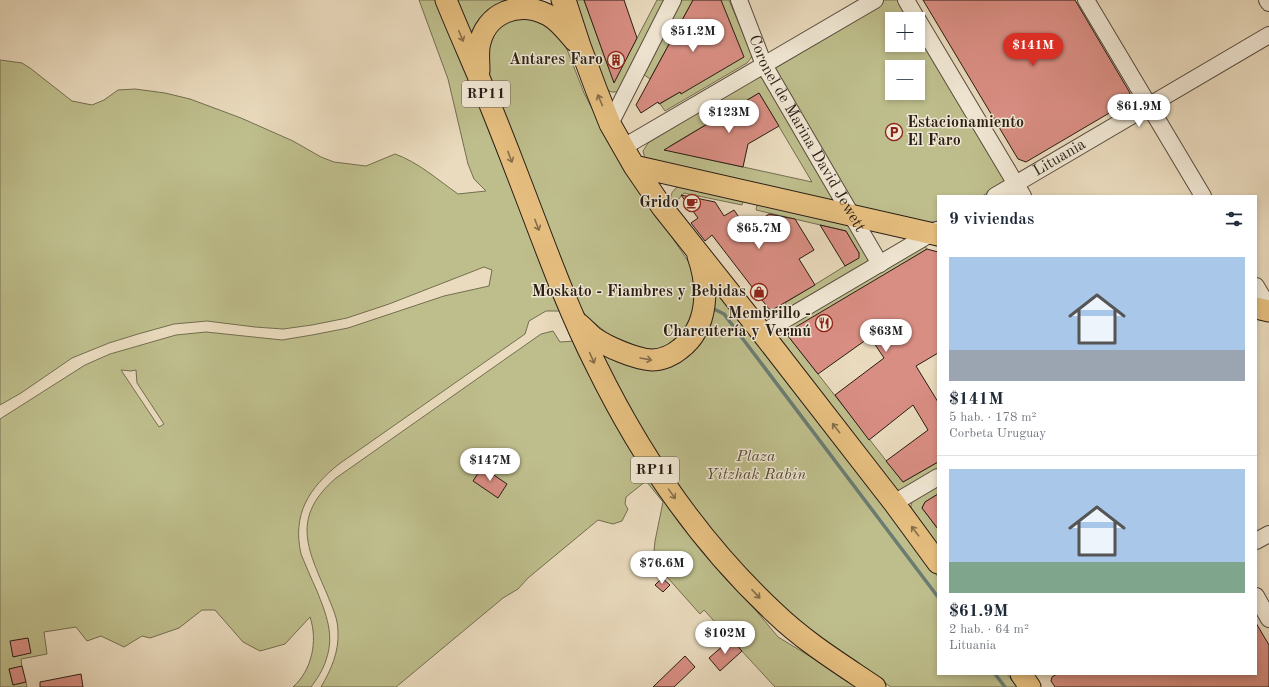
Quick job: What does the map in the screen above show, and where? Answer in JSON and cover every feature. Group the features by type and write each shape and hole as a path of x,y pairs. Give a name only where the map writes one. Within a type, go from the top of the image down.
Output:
{"main road":[{"name":"RP11","path":"446,0 480,80 595,365 648,460 684,511 720,555 776,614 822,652 875,687"},
{"path":"564,1 596,89 610,124 622,148 662,207 894,503 937,562"},
{"path":"480,80 478,58 482,36 488,25 495,17 505,11 526,9 549,15 558,22 580,46"},
{"path":"634,166 852,216 936,233"},
{"path":"576,321 593,337 631,355 654,360 675,353 691,339 697,329 704,306 705,293 703,272 694,247"},
{"path":"1259,292 1269,309"}],"street":[{"path":"610,124 673,0"},
{"name":"Coronel de Marina David Jewett","path":"739,0 764,65 880,264"},
{"path":"622,148 875,0"},
{"path":"906,0 914,12"},
{"path":"1086,0 1202,195"},
{"path":"1267,0 1269,4"},
{"path":"925,31 1020,190"},
{"name":"Lituania","path":"1000,195 1020,190 1150,106 1269,35"},
{"path":"762,333 936,233"},
{"path":"894,503 937,478"},
{"path":"1257,540 1269,534"},
{"path":"1257,598 1269,619"}],"green space":[{"path":"419,0 439,0 565,311 546,311 529,321 525,334 339,464 328,473 311,492 301,514 299,540 301,554 326,616 330,642 325,664 311,687 293,687 305,672 312,655 313,636 310,617 285,644 260,651 243,642 215,610 202,610 179,628 150,638 142,636 124,647 101,636 87,641 76,627 44,632 47,654 21,659 22,667 9,669 13,685 26,682 27,687 0,687 0,419 85,365 110,354 176,335 206,332 282,340 348,328 444,296 489,286 492,270 484,267 389,304 347,318 312,325 283,329 207,321 174,324 109,343 72,358 21,393 0,405 0,60 22,63 72,101 92,105 104,100 118,90 135,89 165,93 190,99 241,118 293,141 321,157 334,162 366,166 395,154 420,166 458,194 486,191 474,179 468,164 448,79","holes":["121,370 136,370 137,383 164,424 159,427"]},
{"path":"454,0 515,0 472,35"},
{"path":"570,0 584,0 614,82 657,0 667,0 618,92 606,90"},
{"path":"682,0 693,0 650,79 643,74"},
{"path":"721,0 729,0 752,55 751,58 747,63 665,111 660,104 680,92 681,93"},
{"name":"Estacionamiento El Faro","path":"878,0 900,0 907,12 885,12 885,52 925,52 925,43 1004,177 1004,181 999,186 984,195 937,195 937,221 928,223 855,206 774,67"},
{"path":"515,18 536,19 557,33 565,44 584,93 614,151 690,264 696,288 691,322 675,343 659,349 649,350 641,348 608,334 587,317 581,309 487,75 486,54 497,28"},
{"path":"760,77 763,79 835,196 834,201 645,159 643,151 648,143","holes":["759,93 812,182 670,151 670,146"]},
{"path":"679,186 744,197 742,205 684,193 677,201 678,202 673,206 671,203 671,195"},
{"path":"758,200 848,221 869,259 867,263 789,309 785,303 858,258 859,253 846,231 756,210"},
{"path":"924,244 927,249 788,336 903,482 937,463 937,472 900,491 894,488 776,336 777,333"},
{"name":"Plaza Yitzhak Rabin","path":"712,287 916,546 937,576 937,675 1008,675 1017,687 891,687 818,639 742,568 658,463 596,347 663,365"},
{"path":"553,331 560,342 575,341 690,531 778,637 816,660 855,687 775,687 704,610 700,614 659,568 654,551 663,502 646,481 626,497 625,504 628,509 622,521 613,524 598,520 528,578 518,589 503,598 396,687 321,687 334,661 338,639 337,622 314,562 309,547 307,533 308,520 313,506 322,492 336,478 541,334"},
{"path":"937,486 937,495 925,502 922,508 937,528 937,546 911,510 913,500"}],"building":[{"name":"Antares Faro","path":"584,0 624,0 637,38 614,83"},
{"path":"693,0 721,0 744,57 681,94 680,92 659,104 658,102 641,113 636,105"},
{"path":"923,0 1075,0 1130,93 1128,102 1026,162 1018,159"},
{"path":"759,93 779,126 748,144 743,167 664,150"},
{"path":"681,195 715,202 724,216 734,210 747,229 769,214 795,219 814,250 799,259 815,285 772,310 769,309 712,235 705,241 691,223 698,218"},
{"path":"820,225 846,231 859,253 859,258 845,266"},
{"path":"927,249 937,252 937,354 916,366 937,400 937,463 903,482 886,461 928,430 913,405 869,440 835,395 884,358 870,337 818,374 788,336 789,331"},
{"path":"482,467 507,484 498,498 473,481"},
{"path":"937,495 937,528 922,508 925,502"},
{"path":"662,578 670,585 663,592 655,585"},
{"path":"1257,625 1269,645 1269,687 1055,687 1051,681 1052,677 1055,675 1257,675"},
{"path":"28,638 31,653 13,657 10,641"},
{"path":"731,639 742,651 720,671 709,658"},
{"path":"685,656 695,667 674,687 653,687"},
{"path":"22,666 26,682 13,685 9,669"},
{"path":"81,674 83,687 40,687 40,682"}],"waterway":[{"path":"712,308 724,314 937,596"},
{"path":"996,675 1005,687"}],"place":[{"name":"Antares Faro","path":"616,60"},
{"name":"Estacionamiento El Faro","path":"894,132"},
{"name":"Grido","path":"692,203"},
{"name":"Moskato - Fiambres y Bebidas","path":"759,292"},
{"name":"Membrillo - Charcutería y Vermú","path":"824,323"}]}
